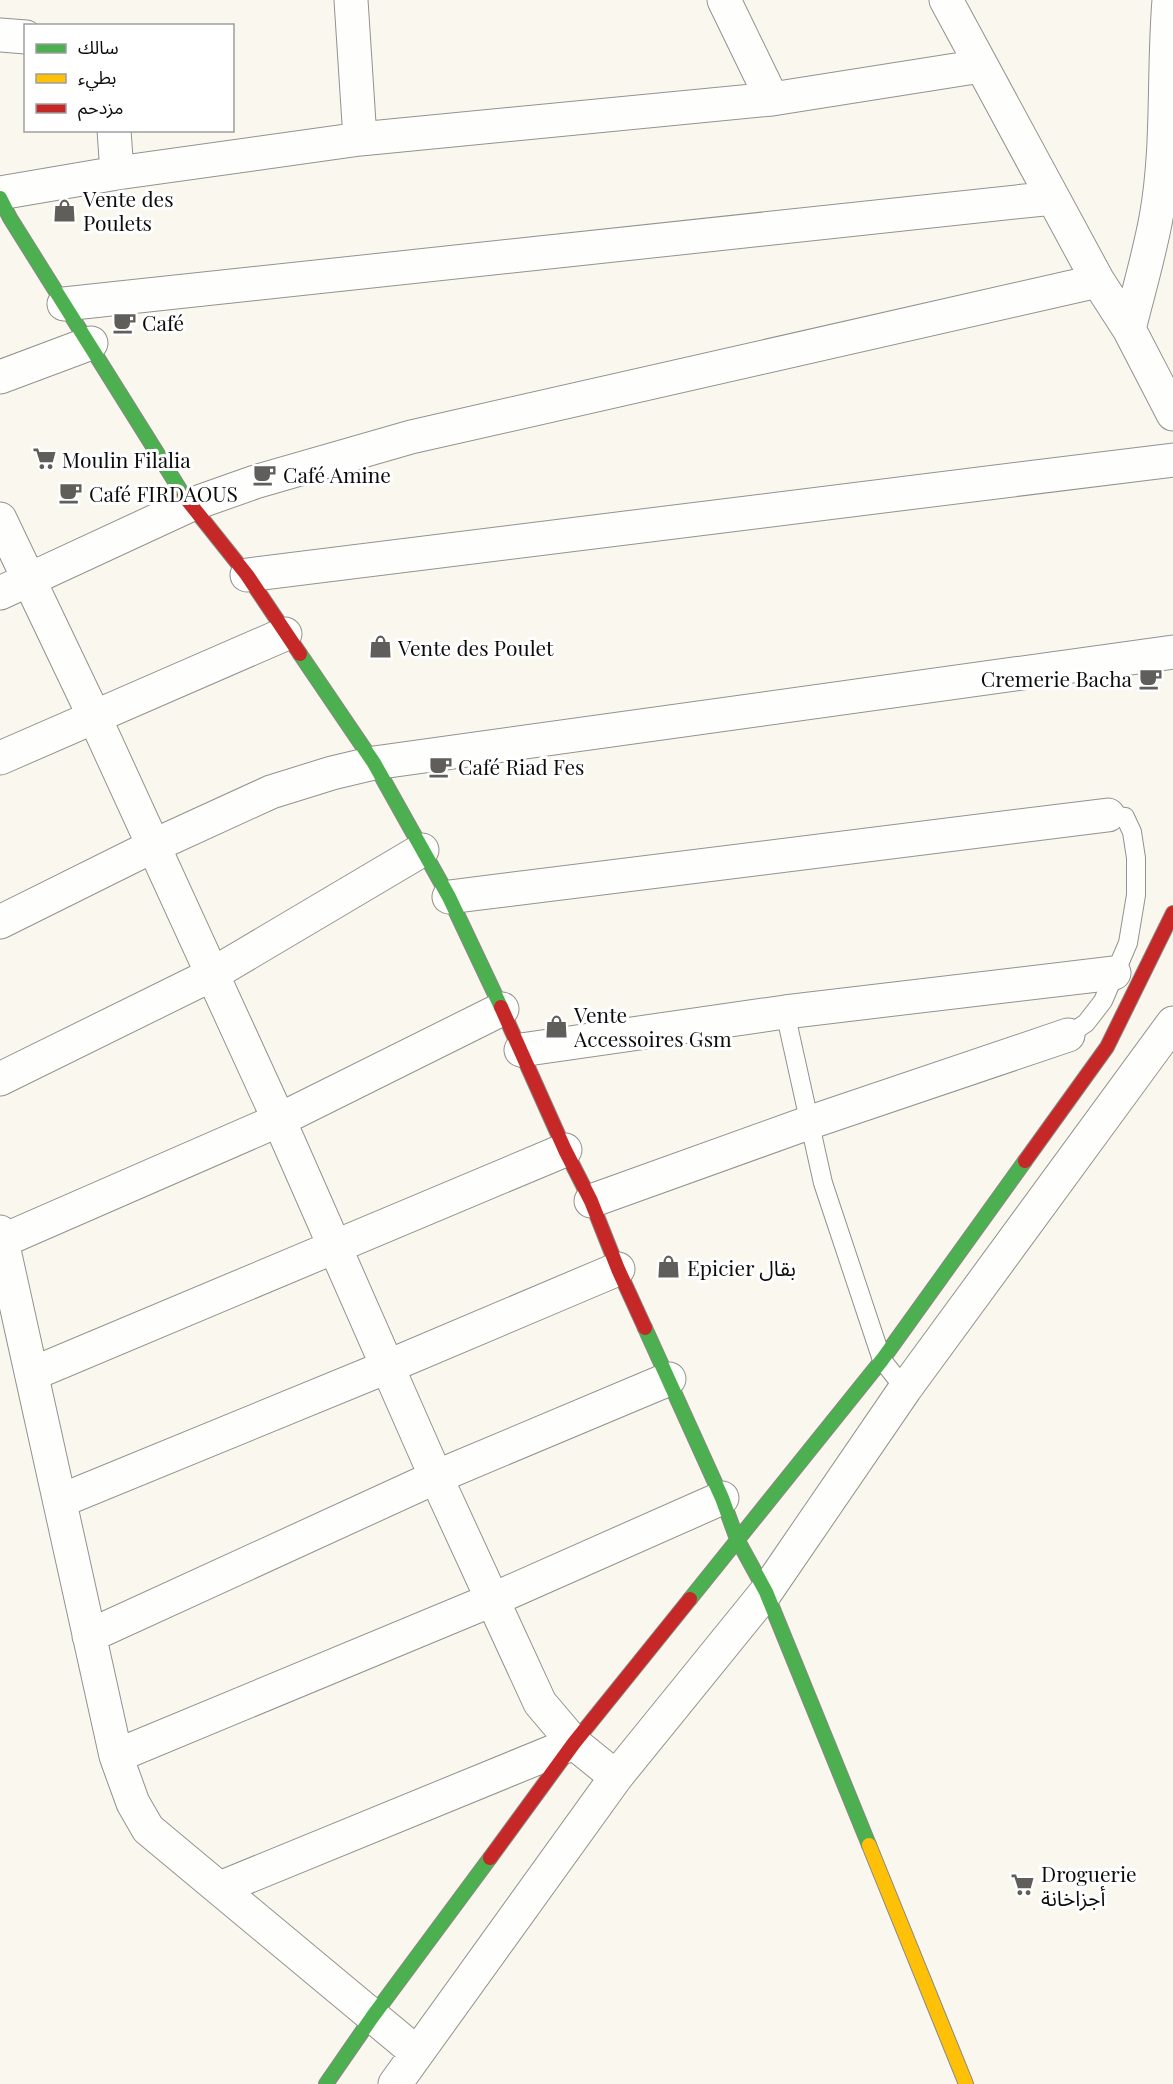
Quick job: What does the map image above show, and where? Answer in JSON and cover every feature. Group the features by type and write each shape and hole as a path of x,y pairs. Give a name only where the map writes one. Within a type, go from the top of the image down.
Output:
{"street":[{"path":"351,0 360,140"},
{"path":"724,0 772,99"},
{"path":"946,0 1098,281 1129,329 1173,414"},
{"path":"1129,329 1156,218 1164,140 1164,78 1169,0"},
{"path":"0,35 24,37"},
{"path":"966,2084 766,1592 737,1539 722,1498 618,1269 591,1201 565,1150 449,897 374,763 247,575 190,505 91,344 3,208 117,173 360,140 772,99 981,66"},
{"path":"114,132 117,173"},
{"path":"64,304 1053,198"},
{"path":"14,586 190,505 255,482 411,438 1098,281"},
{"path":"0,377 91,344"},
{"path":"247,575 1173,460"},
{"path":"0,519 14,586 94,716 279,1120 436,1476 540,1703 574,1743 616,1777"},
{"path":"0,758 285,633"},
{"path":"0,922 153,846 271,792 374,763 1173,652"},
{"path":"449,897 1108,815"},
{"path":"0,1079 211,975 422,850"},
{"path":"326,2084 373,2016 574,1743 882,1360 1107,1047 1173,913"},
{"path":"521,1050 785,1012 1114,973"},
{"path":"417,2053 148,1829 133,1803 116,1756 1,1236 279,1120 502,1009"},
{"path":"395,2084 616,1777 766,1592 904,1389 1173,1023"},
{"path":"591,1201 808,1123 1068,1035"},
{"path":"32,1374 565,1150"},
{"path":"60,1501 618,1269"},
{"path":"89,1636 436,1476 669,1379"},
{"path":"116,1756 494,1599 722,1498"},
{"path":"220,1888 574,1743"}],"lane":[{"path":"1068,1035 1086,1023 1103,1001 1128,943 1136,895 1136,858 1132,832 1125,817 1108,815"},
{"path":"785,1012 823,1183 882,1360 904,1389"}],"traffic: fast":[{"path":"0,198 10,218 184,496"},
{"path":"300,654 374,763 449,897 501,1007"},
{"path":"690,1599 882,1360 1025,1161"},
{"path":"645,1328 722,1498 737,1539 766,1592 869,1845"},
{"path":"326,2084 373,2016 490,1858"}],"traffic: slow":[{"path":"869,1845 966,2084"}],"traffic: jam":[{"path":"184,496 247,575 300,654"},
{"path":"1025,1161 1107,1047 1173,913"},
{"path":"501,1007 565,1150 591,1201 645,1328"},
{"path":"490,1858 574,1743 690,1599"}],"place":[{"name":"Vente des Poulets","path":"65,210"},
{"name":"Café","path":"124,322"},
{"name":"Moulin Filalia","path":"44,459"},
{"name":"Café Amine","path":"265,474"},
{"name":"Café FIRDAOUS","path":"71,493"},
{"name":"Vente des Poulet","path":"380,647"},
{"name":"Cremerie Bacha","path":"1150,678"},
{"name":"Café Riad Fes","path":"440,766"},
{"name":"Vente Accessoires Gsm","path":"556,1026"},
{"name":"Epicier بقال","path":"669,1267"},
{"name":"Droguerie أجزاخانة","path":"1023,1885"}]}
